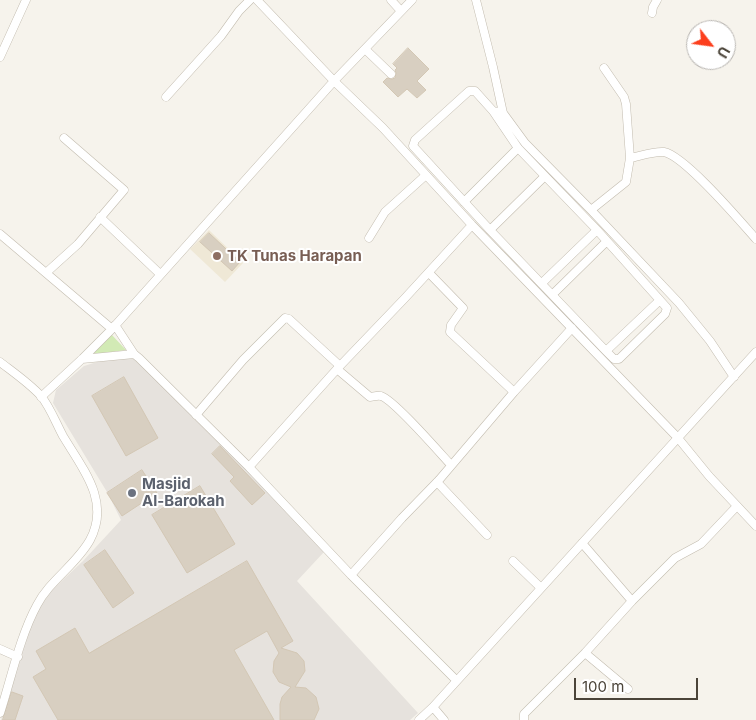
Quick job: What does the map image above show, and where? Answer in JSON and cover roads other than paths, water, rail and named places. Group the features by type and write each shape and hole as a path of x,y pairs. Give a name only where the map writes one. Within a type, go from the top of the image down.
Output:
{"street":[{"path":"0,57 26,0"},
{"path":"166,97 221,36 239,11 250,0"},
{"path":"257,0 678,438 756,526"},
{"path":"391,0 401,11"},
{"path":"42,397 114,327 334,81 412,0"},
{"path":"476,0 503,113 525,143 679,303 710,341 734,377"},
{"path":"652,13 657,0"},
{"path":"365,49 391,74"},
{"path":"591,210 626,182 630,158 624,97 604,68"},
{"path":"469,91 474,92 493,112 518,148 597,230 667,308 665,314 619,359 614,359 606,351 415,150 415,140 469,91"},
{"path":"493,112 503,113"},
{"path":"47,272 78,244 124,190 64,138"},
{"path":"464,202 518,148"},
{"path":"630,158 664,152 674,156 711,189 756,239"},
{"path":"369,238 385,212 426,175"},
{"path":"490,230 545,176"},
{"path":"100,218 160,274"},
{"path":"249,467 338,368 472,225"},
{"path":"542,283 597,230"},
{"path":"0,234 114,327 134,354 166,383 249,467 351,575 456,680"},
{"path":"553,294 607,241"},
{"path":"429,273 463,308 451,325 450,332 514,392"},
{"path":"606,351 660,300"},
{"path":"196,415 243,360 286,318 370,397 380,396 385,398 404,415 451,465"},
{"path":"351,575 437,482 572,328"},
{"path":"419,720 433,707 756,352"},
{"path":"82,359 134,354"},
{"path":"0,362 42,397 92,482 98,509 91,539 82,554 49,588 38,603 29,621 0,713"},
{"path":"437,482 487,535"},
{"path":"524,720 524,714 585,653 632,601 675,558 701,544 737,506"},
{"path":"582,543 632,601"},
{"path":"514,561 541,588"},
{"path":"0,649 18,657"},
{"path":"585,653 628,689"},
{"path":"433,707 444,720"}],"place":[{"name":"TK Tunas Harapan","path":"217,256"},
{"name":"Masjid Al-Barokah","path":"132,493"}]}
